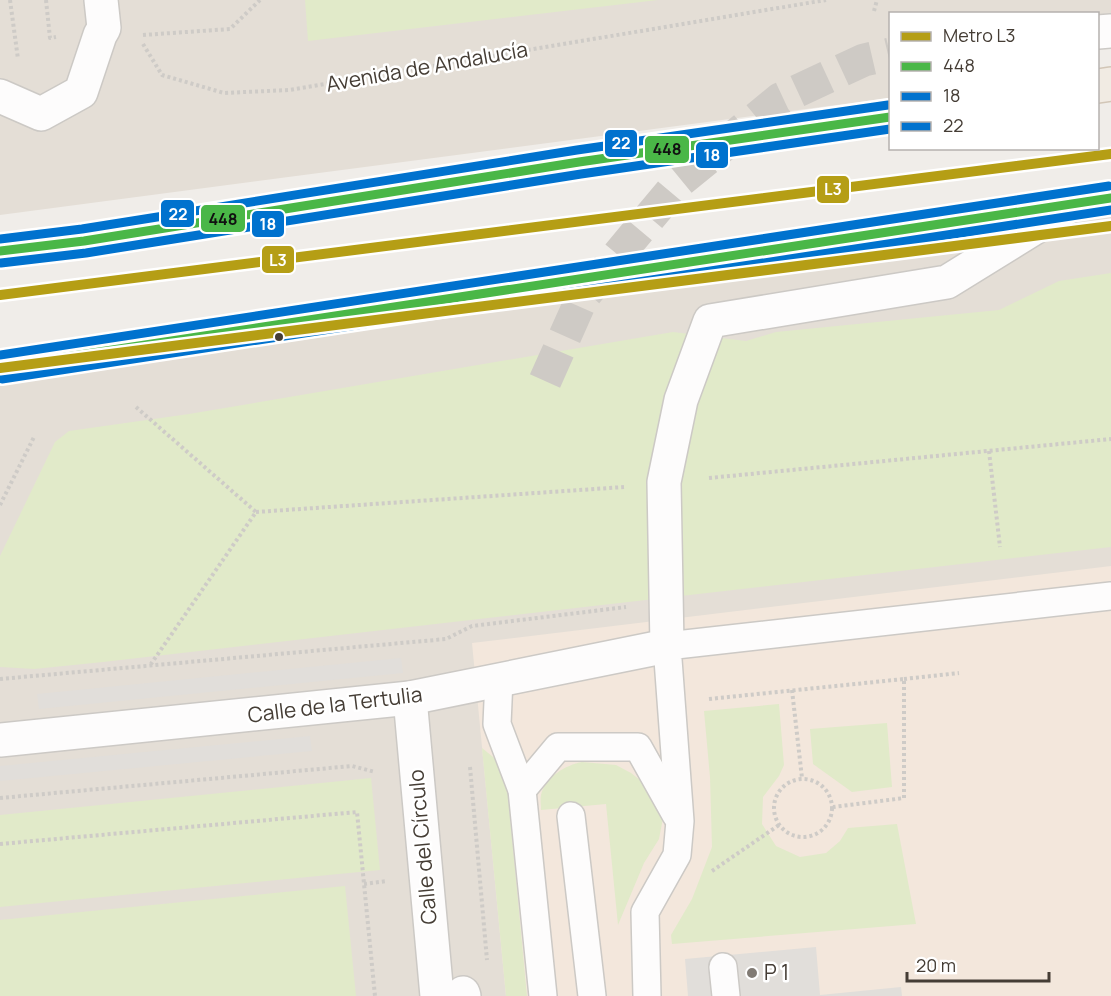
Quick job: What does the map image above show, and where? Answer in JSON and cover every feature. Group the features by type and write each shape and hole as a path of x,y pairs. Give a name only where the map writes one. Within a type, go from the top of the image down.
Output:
{"main road":[{"path":"0,252 84,241 579,162 889,117"},
{"path":"0,367 1111,198"}],"street":[{"path":"0,96 41,114 81,92 100,35 102,14"},
{"path":"667,646 664,482 681,400 710,321 947,282 1072,204"},
{"name":"Calle de la Tertulia","path":"0,740 410,698 667,646"},
{"name":"Calle del Círculo","path":"410,698 454,995"}],"lane":[{"path":"646,996 645,912 677,855 680,821 667,646 1111,596"},
{"path":"499,679 496,724 522,790 543,996"},
{"path":"522,790 558,747 638,747 680,821"},
{"path":"571,816 592,996"},
{"path":"723,967 726,996"}],"path":[{"path":"10,0 19,64"},
{"path":"46,0 50,38 102,14"},
{"name":"Avenida de Andalucía","path":"260,0 230,29 138,36 162,75 224,93 289,90 826,0"},
{"path":"874,11 877,0"},
{"path":"136,407 256,512 630,486"},
{"path":"0,504 34,437"},
{"path":"698,479 1111,439"},
{"path":"989,451 1000,547"},
{"path":"151,664 256,512"},
{"path":"0,679 446,639 472,626 635,606"},
{"path":"700,699 959,673"},
{"path":"833,807 904,798 904,679"},
{"path":"792,690 802,778"},
{"path":"469,757 487,960"},
{"path":"0,798 352,766 378,772"},
{"path":"802,778 817,782 829,792 833,807 829,824 816,836 799,839 782,831 774,816 774,798 785,784 802,778"},
{"path":"0,844 357,812 375,996"},
{"path":"704,877 779,825"},
{"path":"364,884 393,880"}],"shaded area":[{"path":"0,0 1111,0 1111,42 1099,46 1099,12 889,12 889,98 0,215"},
{"path":"1111,198 1111,996 0,996 0,367"},
{"path":"1111,566 1111,996 506,996 472,643"},
{"path":"401,658 403,673 39,709 37,694"},
{"path":"310,736 312,751 0,781 0,766"},
{"name":"P 1","path":"816,947 820,995 901,987 902,996 688,996 685,959"}],"green space":[{"path":"305,0 658,0 308,41"},
{"path":"1111,273 1111,547 103,662 34,669 0,667 0,556 55,442 69,431 189,414 673,332 746,341 776,332 999,310 1059,281"},
{"path":"779,704 784,765 779,776 763,797 762,824 776,846 800,857 826,853 840,841 848,828 897,824 916,924 672,944 671,935 692,899 712,847 710,777 704,711"},
{"path":"887,723 892,787 852,792 813,764 810,729"},
{"path":"482,748 498,761 507,784 527,996 506,996"},
{"path":"582,762 616,765 631,773 645,784 663,818 659,839 644,863 618,925 606,804 541,810 543,789 552,777 569,766"},
{"path":"371,778 380,870 0,907 0,815"},
{"path":"345,886 356,996 0,996 0,920"}],"tunnel":[{"path":"545,381 582,298 680,181 780,99 864,60 889,54"}],"metro line":[{"name":"L3","path":"0,295 1111,154"},
{"name":"L3","path":"0,368 1111,226"}],"transit line":[{"name":"22","path":"0,239 82,229 577,150 888,105"},
{"name":"448","path":"0,251 84,241 579,162 889,117"},
{"name":"18","path":"1,263 86,253 581,174 889,129"},
{"name":"22","path":"0,355 1109,186"},
{"name":"448","path":"0,367 1111,198"},
{"name":"18","path":"2,379 1111,210"}],"place":[{"name":"P 1","path":"752,973"}]}
